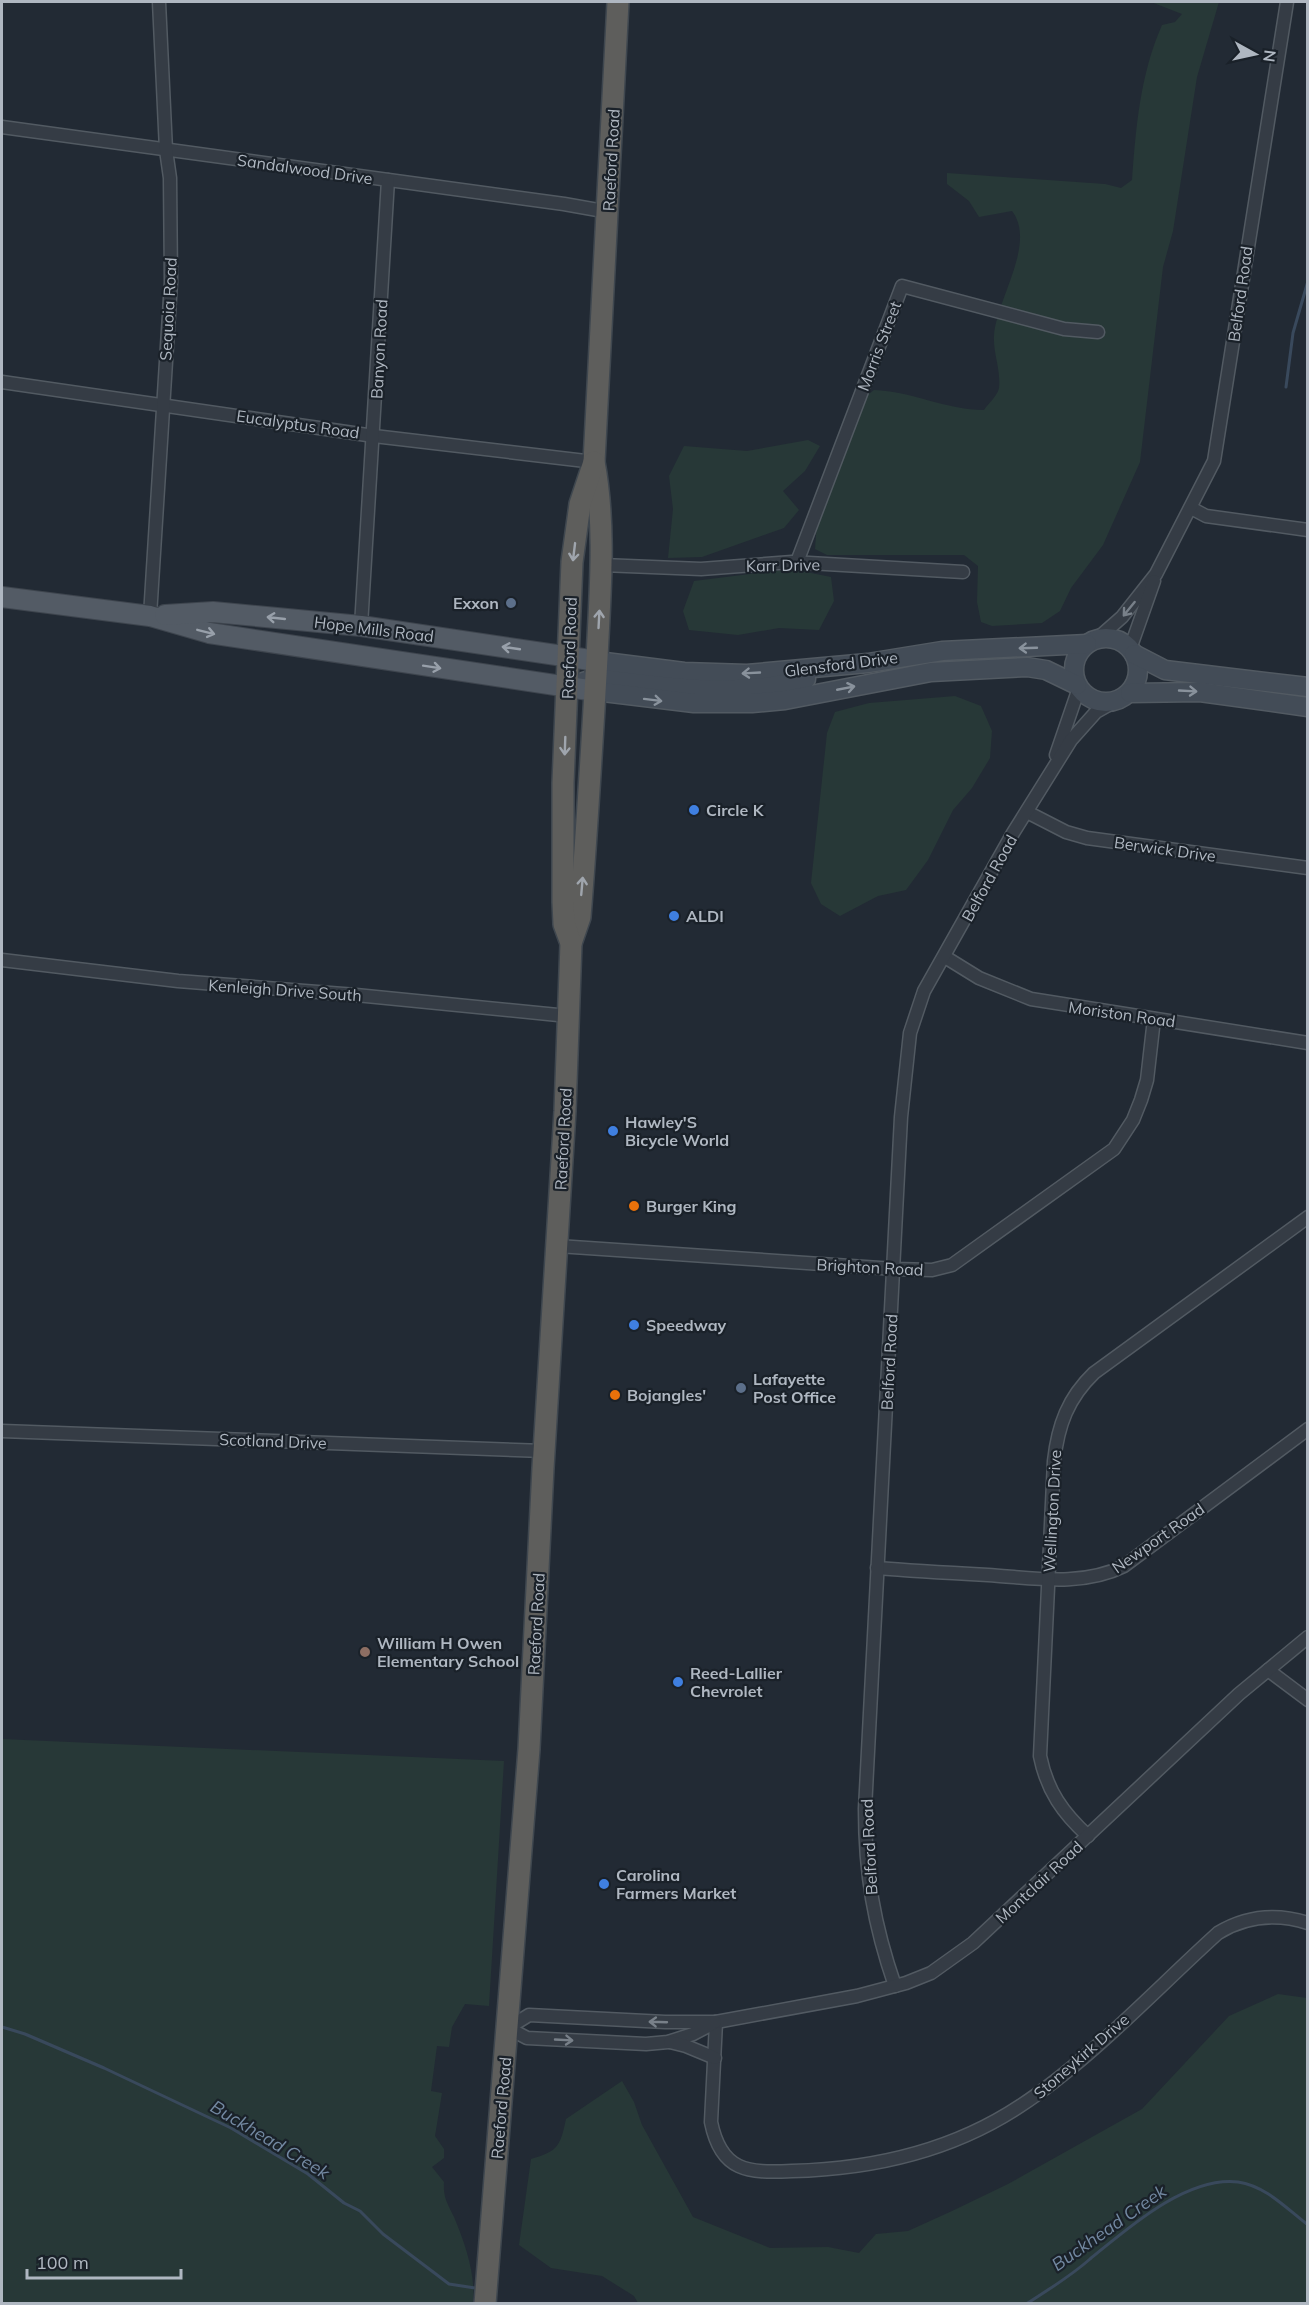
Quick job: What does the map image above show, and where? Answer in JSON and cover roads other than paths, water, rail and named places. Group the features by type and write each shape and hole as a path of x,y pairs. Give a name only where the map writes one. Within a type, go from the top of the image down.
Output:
{"highway":[{"name":"Raeford Road","path":"485,2304 528,1769 544,1451 558,1246 571,943 580,917 596,677 602,565 601,502 594,462 609,213 618,2"},
{"name":"Raeford Road","path":"571,943 564,924 562,902 572,562 580,504 594,462"}],"main road":[{"name":"Hope Mills Road","path":"2,597 150,616 209,633 567,688 596,677"},
{"name":"Hope Mills Road","path":"150,616 213,612 361,626 568,657 596,677"},
{"path":"1308,687 1165,670 1118,640 1092,641 1074,662 1078,686 1091,699 1112,703 1130,693 1181,691 1308,707"},
{"name":"Glensford Drive","path":"596,677 678,688 728,690 798,681 868,663 942,651 1092,641"},
{"path":"1130,693 1138,674 1132,651"},
{"name":"Glensford Drive","path":"596,677 693,704 785,700 931,672 1027,667 1046,670 1078,686"}],"street":[{"name":"Sequoia Road","path":"150,616 171,282 170,178 166,150 159,2"},
{"name":"Belford Road","path":"1092,641 1122,617 1156,574 1191,508 1217,447 1270,94 1287,2"},
{"name":"Sandalwood Drive","path":"2,127 609,213"},
{"name":"Banyon Road","path":"361,626 388,180"},
{"name":"Morris Street","path":"797,562 902,285 1064,329 1098,332"},
{"name":"Eucalyptus Road","path":"2,382 374,436 594,462"},
{"path":"1191,508 1206,516 1308,530"},
{"name":"Karr Drive","path":"602,565 701,568 797,562 963,572"},
{"name":"Belford Road","path":"1132,651 1156,574"},
{"name":"Belford Road","path":"1051,770 1078,686"},
{"name":"Belford Road","path":"896,1986 873,1914 865,1844 901,1117 910,1033 924,991 1051,770 1083,725 1112,703"},
{"name":"Berwick Drive","path":"1027,812 1066,832 1087,838 1308,868"},
{"name":"Moriston Road","path":"945,957 979,978 1031,999 1308,1043"},
{"name":"Kenleigh Drive South","path":"2,960 178,981 356,995 568,1016"},
{"name":"Brighton Road","path":"558,1246 895,1269 932,1270 952,1265 1114,1149 1133,1120 1141,1100 1147,1080 1154,1019"},
{"name":"Wellington Drive","path":"1088,1836 1070,1819 1053,1796 1040,1756 1057,1440 1068,1406 1075,1394 1094,1373 1308,1217"},
{"name":"Newport Road","path":"878,1568 1048,1579 1098,1577 1124,1566 1308,1429"},
{"name":"Scotland Drive","path":"2,1431 544,1451"},
{"name":"Montclair Road","path":"508,2028 529,2015 665,2022 716,2022 896,1986 931,1973 973,1943 1268,1670 1308,1637"},
{"path":"1268,1670 1308,1700"},
{"name":"Stoneykirk Drive","path":"716,2022 713,2130 720,2151 735,2165 754,2171 782,2172 825,2170 888,2161 956,2140 988,2125 1042,2092 1224,1929 1243,1921 1271,1917 1308,1923"},
{"name":"Montclair Road","path":"508,2028 527,2038 646,2044 668,2042 693,2034 716,2022"},
{"path":"668,2042 686,2046 715,2058"}],"waterway":[{"path":"1286,387 1293,333 1308,281"},
{"name":"Buckhead Creek","path":"2,2027 25,2034 104,2068 231,2128 308,2174 344,2203 360,2211 383,2234 449,2284 475,2288"},
{"name":"Buckhead Creek","path":"1026,2304 1059,2283 1121,2233 1158,2207 1198,2187 1218,2182 1248,2184 1276,2199 1308,2225"}],"place":[{"name":"Exxon","path":"511,603"},
{"name":"Circle K","path":"694,810"},
{"name":"ALDI","path":"674,916"},
{"name":"Hawley'S Bicycle World","path":"613,1131"},
{"name":"Burger King","path":"634,1206"},
{"name":"Speedway","path":"634,1325"},
{"name":"Lafayette Post Office","path":"741,1388"},
{"name":"Bojangles'","path":"615,1395"},
{"name":"William H Owen Elementary School","path":"365,1652"},
{"name":"Reed-Lallier Chevrolet","path":"678,1682"},
{"name":"Carolina Farmers Market","path":"604,1884"}]}
